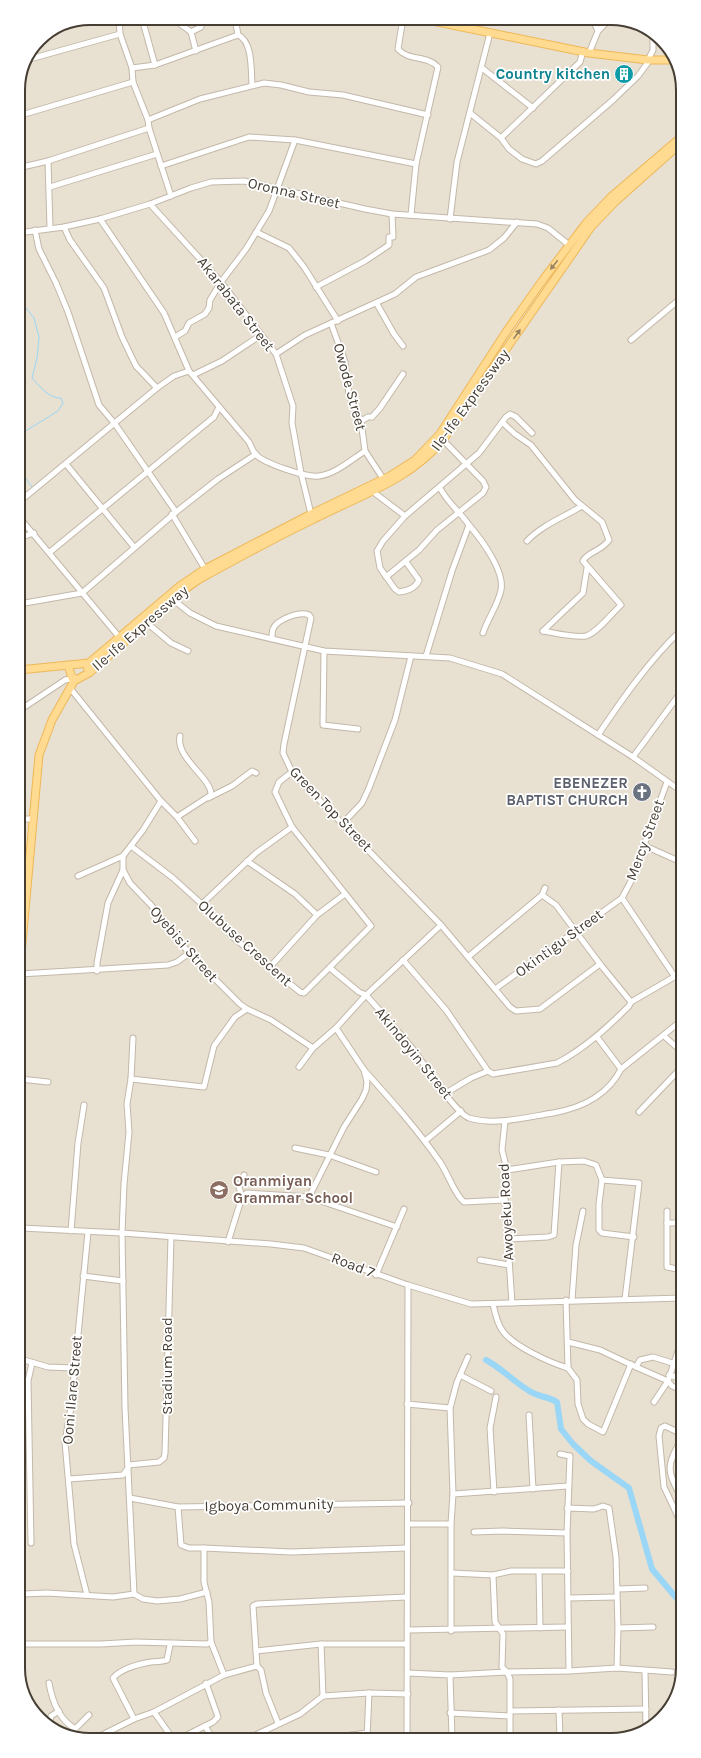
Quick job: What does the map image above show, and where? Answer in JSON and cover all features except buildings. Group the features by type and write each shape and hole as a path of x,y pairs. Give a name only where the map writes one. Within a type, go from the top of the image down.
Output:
{"main road":[{"path":"452,25 586,52 648,60 668,60"},
{"name":"Ile-Ife Expressway","path":"676,142 611,197 587,222 508,329 440,434 415,460 384,480 311,514 205,569 89,663 87,666 89,673 147,624 171,598 220,568 289,531 394,480 420,464 443,440 591,226 615,202 676,148"},
{"path":"25,669 89,663"},
{"path":"25,887 34,819 39,754 52,720 74,678 68,665"},
{"path":"74,678 89,673"}],"street":[{"path":"119,25 120,34 132,68 133,82 148,120 149,128 171,196"},
{"path":"144,25 155,65"},
{"path":"182,25 191,32 196,51"},
{"path":"191,32 202,27 202,25"},
{"path":"236,25 238,35 245,40 251,57 252,85"},
{"path":"402,25 398,49 401,53 433,61 438,67 416,164 411,215"},
{"path":"595,25 598,31"},
{"path":"501,138 580,62 598,31 604,25"},
{"path":"450,219 457,162 490,33"},
{"path":"35,56 120,34"},
{"path":"132,68 155,65 238,35"},
{"path":"470,113 501,138 509,149 522,159 536,164 542,161 638,76 649,61 648,60 653,50 653,40"},
{"path":"482,68 533,108"},
{"path":"25,114 133,82"},
{"path":"148,120 200,99 264,83 281,85 308,92 342,95 428,115"},
{"path":"25,166 48,161 149,128"},
{"path":"162,166 249,138 295,140 416,164"},
{"path":"175,337 185,331 189,323 205,314 210,308 210,300 220,282 246,249 269,211 295,140"},
{"path":"50,187 157,154"},
{"path":"48,161 50,187 50,228"},
{"name":"Oronna Street","path":"25,232 64,227 100,219 150,204 211,182 228,181 244,182 392,214 537,224 548,228 569,245"},
{"name":"Akarabata Street","path":"150,204 220,282 276,354 293,406 292,423 301,473 311,514"},
{"path":"316,286 365,261 389,245 389,237 393,237 392,214"},
{"path":"25,603 82,593 174,513 218,479 256,454 249,442 191,373 164,313 100,219"},
{"path":"276,354 306,335 377,304 395,294 416,276 488,250 504,238 517,222"},
{"path":"64,227 70,240 104,288 122,337 136,366 157,388"},
{"path":"34,230 39,249 56,282 68,312 99,405 115,424 174,513 205,569"},
{"path":"256,232 289,248 304,267 338,321"},
{"path":"631,340 676,303"},
{"path":"377,304 394,334 403,346"},
{"name":"Owode Street","path":"331,323 346,362 349,394 361,421 365,451 384,480"},
{"path":"25,497 157,388 174,376 191,373 222,361 261,335"},
{"path":"361,421 368,417 372,417 380,408 403,374"},
{"path":"50,552 214,417 219,407"},
{"path":"406,562 419,580 418,583 408,591 399,592 395,589 380,568 377,551 383,541 405,516 440,488 479,452 510,414 532,433"},
{"path":"502,422 534,448 575,500 602,522 609,540 599,550 585,557 583,561 587,568 621,605 593,632 586,636 543,631 583,593 587,568"},
{"path":"386,577 406,562 437,530 483,493 486,487 483,481 443,440"},
{"name":"Owode Street","path":"256,454 275,465 311,477 320,476 365,451"},
{"path":"66,464 134,547"},
{"path":"440,488 444,496 460,512 480,538 501,579 501,589 498,601 488,619 483,633"},
{"path":"372,491 405,516"},
{"path":"527,541 542,527 558,521 582,506"},
{"path":"25,523 120,638"},
{"path":"426,656 452,571 469,525"},
{"path":"25,536 34,533"},
{"path":"171,598 190,613 216,626 324,651 450,658 502,674 634,757 676,788"},
{"name":"Green Top Street","path":"272,638 272,630 276,624 305,613 311,618 284,744 283,753 292,772 441,925 510,1007 516,1011 540,1009 600,964"},
{"path":"147,624 171,643 188,651"},
{"path":"598,735 635,680 657,653 676,635"},
{"path":"324,651 323,725 358,729"},
{"path":"342,824 362,804 369,788 395,720 411,656"},
{"path":"25,707 64,680 74,678"},
{"path":"70,688 161,801 177,817 195,841"},
{"path":"634,757 676,699"},
{"path":"180,736 179,742 182,750 206,784 211,788 211,795 202,802"},
{"path":"177,817 221,793 252,771 256,772"},
{"name":"Olubuse Crescent","path":"131,846 173,878 202,904 233,937 302,993 330,968 371,926 314,852 292,827 275,792 279,782 292,772"},
{"name":"Mercy Street","path":"622,898 631,880 667,782"},
{"path":"206,784 221,793"},
{"path":"78,876 123,856 161,801"},
{"path":"25,819 34,819"},
{"path":"202,904 247,861 292,827"},
{"path":"643,845 676,860"},
{"path":"97,970 107,908 123,870 123,856"},
{"path":"247,861 295,894 318,915"},
{"name":"Oyebisi Street","path":"123,870 130,883 151,905 189,953 247,1009 270,1020 313,1048"},
{"path":"468,957 542,895 545,888"},
{"path":"270,967 318,915 345,894"},
{"path":"542,895 556,905 574,931 631,1002"},
{"path":"403,960 446,1010 488,1071 493,1074 557,1063 597,1037 629,1006 631,1002 675,977 622,898"},
{"name":"Okintigu Street","path":"495,989 622,898"},
{"path":"299,1067 313,1048 336,1028 366,995 441,925"},
{"path":"25,974 168,965 177,962 189,953"},
{"name":"Akindoyin Street","path":"330,968 359,992 366,995 412,1048 461,1111 471,1118 505,1121 573,1109 590,1101 605,1090 617,1078 622,1069 676,1026"},
{"path":"132,1079 204,1087 214,1046 235,1017 247,1009"},
{"path":"336,1028 364,1070 395,1104 425,1141 444,1168 461,1200 464,1202 505,1200"},
{"path":"664,1036 676,1047"},
{"path":"597,1037 622,1069"},
{"path":"132,1038 132,1079 127,1104 129,1132 124,1184 122,1233 130,1498 129,1510 134,1594"},
{"path":"308,1198 344,1127 362,1099 367,1082 364,1070"},
{"path":"446,1093 471,1078 488,1071"},
{"path":"639,1112 676,1072"},
{"path":"25,1080 48,1082"},
{"path":"71,1231 78,1142 84,1105"},
{"name":"Akindoyin Street","path":"425,1141 461,1111"},
{"name":"Awoyeku Road","path":"505,1121 502,1150 507,1170 505,1200 512,1303"},
{"path":"295,1148 329,1155 376,1172"},
{"path":"507,1170 559,1162 584,1161 593,1164 598,1168 602,1180 599,1204 599,1230 602,1233 634,1237"},
{"path":"508,1240 548,1237 554,1235 559,1162"},
{"path":"228,1242 242,1197 239,1187 244,1175"},
{"path":"602,1180 639,1183 634,1237 625,1299"},
{"path":"242,1197 247,1193 308,1198 397,1227"},
{"path":"376,1275 404,1209"},
{"path":"572,1300 576,1245 584,1211"},
{"path":"667,1211 667,1266 676,1268"},
{"path":"667,1223 676,1223"},
{"name":"Road 7","path":"25,1228 122,1233 271,1244 304,1248 376,1275 472,1304 566,1300 676,1298"},
{"name":"Ooni Ilare Street","path":"87,1595 74,1544 65,1442 71,1407 73,1368 88,1232"},
{"name":"Stadium Road","path":"128,1466 159,1462 164,1458 165,1453 171,1237"},
{"path":"480,1260 509,1265"},
{"path":"83,1276 123,1281"},
{"path":"407,1733 408,1673 406,1644 408,1630 406,1597 408,1524 408,1285"},
{"path":"566,1300 568,1368"},
{"path":"493,1304 499,1324 510,1339 550,1362 568,1368 577,1380 578,1404 582,1420 602,1432 633,1366 640,1360 653,1357 674,1364"},
{"path":"568,1342 600,1350 633,1366 669,1378 676,1379"},
{"path":"451,1631 451,1524 453,1494 450,1408 460,1375 468,1357"},
{"path":"25,1360 51,1367 73,1368"},
{"path":"654,1402 669,1378 676,1360"},
{"path":"31,1543 28,1381 32,1363"},
{"path":"460,1375 491,1391"},
{"path":"669,1378 672,1386 676,1388"},
{"path":"494,1492 490,1428 496,1397"},
{"path":"407,1404 450,1408"},
{"path":"529,1415 532,1489"},
{"path":"676,1431 665,1426 661,1428 659,1436 664,1487 676,1512"},
{"path":"676,1451 669,1466 669,1475 676,1488"},
{"path":"560,1454 570,1456 567,1533 569,1671"},
{"path":"69,1479 123,1475 128,1466"},
{"path":"453,1494 568,1486"},
{"name":"Igboya Community","path":"130,1498 178,1506 408,1503"},
{"path":"178,1506 181,1545 188,1548 292,1552 407,1548"},
{"path":"568,1508 594,1509 604,1506 608,1508 615,1550 618,1589 616,1597 618,1628 617,1668"},
{"path":"408,1524 451,1524"},
{"path":"474,1532 504,1531 567,1533"},
{"path":"204,1548 204,1582 209,1602 210,1642 224,1675"},
{"path":"452,1574 493,1575 511,1572 568,1571"},
{"path":"539,1572 540,1628"},
{"path":"493,1575 495,1622 503,1634 502,1667 507,1672 510,1679 510,1733"},
{"path":"618,1589 645,1588"},
{"path":"25,1594 113,1597 134,1594 143,1600 157,1601 180,1599 207,1592"},
{"path":"278,1723 266,1693 261,1670 257,1666 253,1606 257,1604 406,1597"},
{"path":"568,1598 616,1597"},
{"path":"408,1630 451,1631 568,1627"},
{"path":"618,1628 653,1627"},
{"path":"25,1644 101,1644 136,1642 170,1645 207,1644 210,1642"},
{"path":"256,1651 321,1644 406,1644"},
{"path":"321,1644 323,1696"},
{"path":"134,1719 113,1678 119,1672 133,1667 167,1660 170,1645"},
{"path":"107,1733 134,1719 154,1712 224,1675 257,1666"},
{"path":"408,1673 450,1675 617,1668 672,1672"},
{"path":"645,1670 646,1723"},
{"path":"450,1675 452,1733"},
{"path":"49,1683 55,1705 66,1721 74,1728 89,1715"},
{"path":"191,1733 213,1722 218,1717 206,1684"},
{"path":"367,1733 369,1693"},
{"path":"259,1733 305,1710 323,1696 369,1693 408,1694"},
{"path":"450,1713 510,1714 559,1710 646,1709"},
{"path":"559,1710 560,1733"},
{"path":"51,1720 52,1716 59,1711"},
{"path":"154,1712 169,1733"},
{"path":"205,1726 209,1733"}],"shaded area":[{"path":"615,25 628,27 651,38 663,50 673,69 676,90 676,1668 673,1689 665,1704 651,1720 632,1730 611,1733 86,1733 65,1728 50,1720 38,1708 28,1689 25,1668 25,86 30,65 44,44 65,30 77,26"}],"waterway":[{"path":"25,307 34,318 39,337 37,358 32,378 49,394 57,398 61,398 63,403 58,411 25,431"},
{"path":"25,477 32,487"},
{"path":"486,1360 527,1389 557,1402 561,1429 573,1444 591,1461 629,1488 652,1569 676,1598"}],"place":[{"name":"Country kitchen","path":"624,74"},
{"name":"EBENEZER BAPTIST CHURCH","path":"642,792"},
{"name":"Oranmiyan Grammar School","path":"219,1190"}]}
